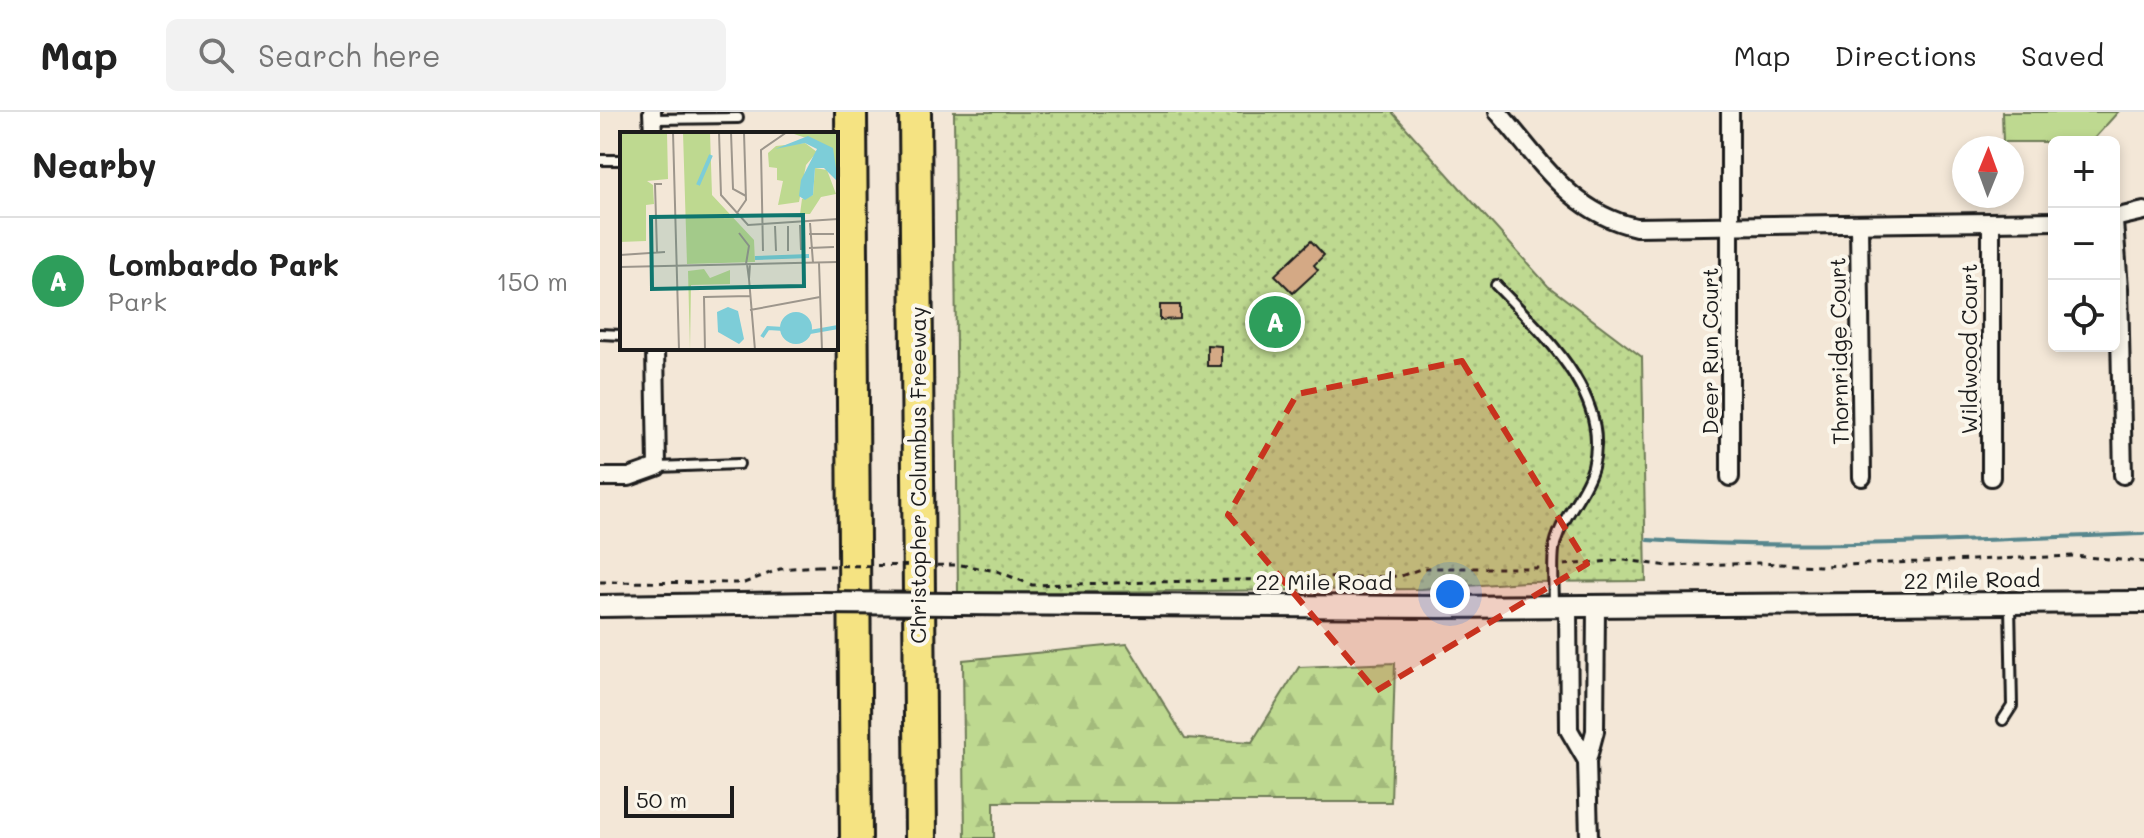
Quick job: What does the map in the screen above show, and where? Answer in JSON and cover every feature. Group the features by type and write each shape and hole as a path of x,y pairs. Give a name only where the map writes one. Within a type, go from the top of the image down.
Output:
{"highway":[{"path":"851,112 856,838"},
{"name":"Christopher Columbus Freeway","path":"915,112 921,838"}],"street":[{"path":"1498,112 1565,190 1588,210 1612,222 1636,227 2048,221"},
{"name":"Deer Run Court","path":"1730,112 1733,226 1730,477"},
{"path":"2120,218 2144,211"},
{"name":"Wildwood Court","path":"1991,222 1991,477"},
{"name":"Thornridge Court","path":"1859,224 1862,477"},
{"path":"2118,280 2123,475"},
{"path":"600,477 629,477 657,467 655,350"},
{"name":"22 Mile Road","path":"600,606 817,603 1596,606 2144,602"},
{"path":"1561,606 1569,730 1587,761"},
{"path":"1589,838 1587,761 1595,731 1596,606"}],"lane":[{"path":"653,122 738,118"},
{"path":"1496,285 1554,346 1584,392 1594,426 1593,465 1554,549 1561,606"},
{"path":"600,334 620,335"},
{"path":"657,467 739,464"},
{"path":"2003,720 2012,706 2010,604"}],"path":[{"path":"600,582 744,583 780,569 961,565"}],"highlighted area":[{"path":"1462,361 1587,564 1376,691 1228,515 1297,394"}],"green space":[{"path":"954,112 1392,112 1548,286 1642,357 1646,581 1525,582 1421,589 958,593"},
{"path":"2002,112 2118,112 2096,136 2048,136 2048,142 2024,142 2024,136 2003,136"},
{"path":"1127,644 1185,738 1252,742 1299,667 1395,663 1391,802 994,802 994,838 965,838 963,660"}],"building":[{"path":"1311,241 1324,255 1314,265 1318,270 1293,293 1275,275"},
{"path":"1160,305 1180,305 1180,319 1160,320"},
{"path":"1207,345 1221,346 1221,366 1207,366"}],"waterway":[{"path":"1648,540 1834,544 2144,534"}],"place":[{"name":"Lombardo Park","path":"1275,322"}]}
